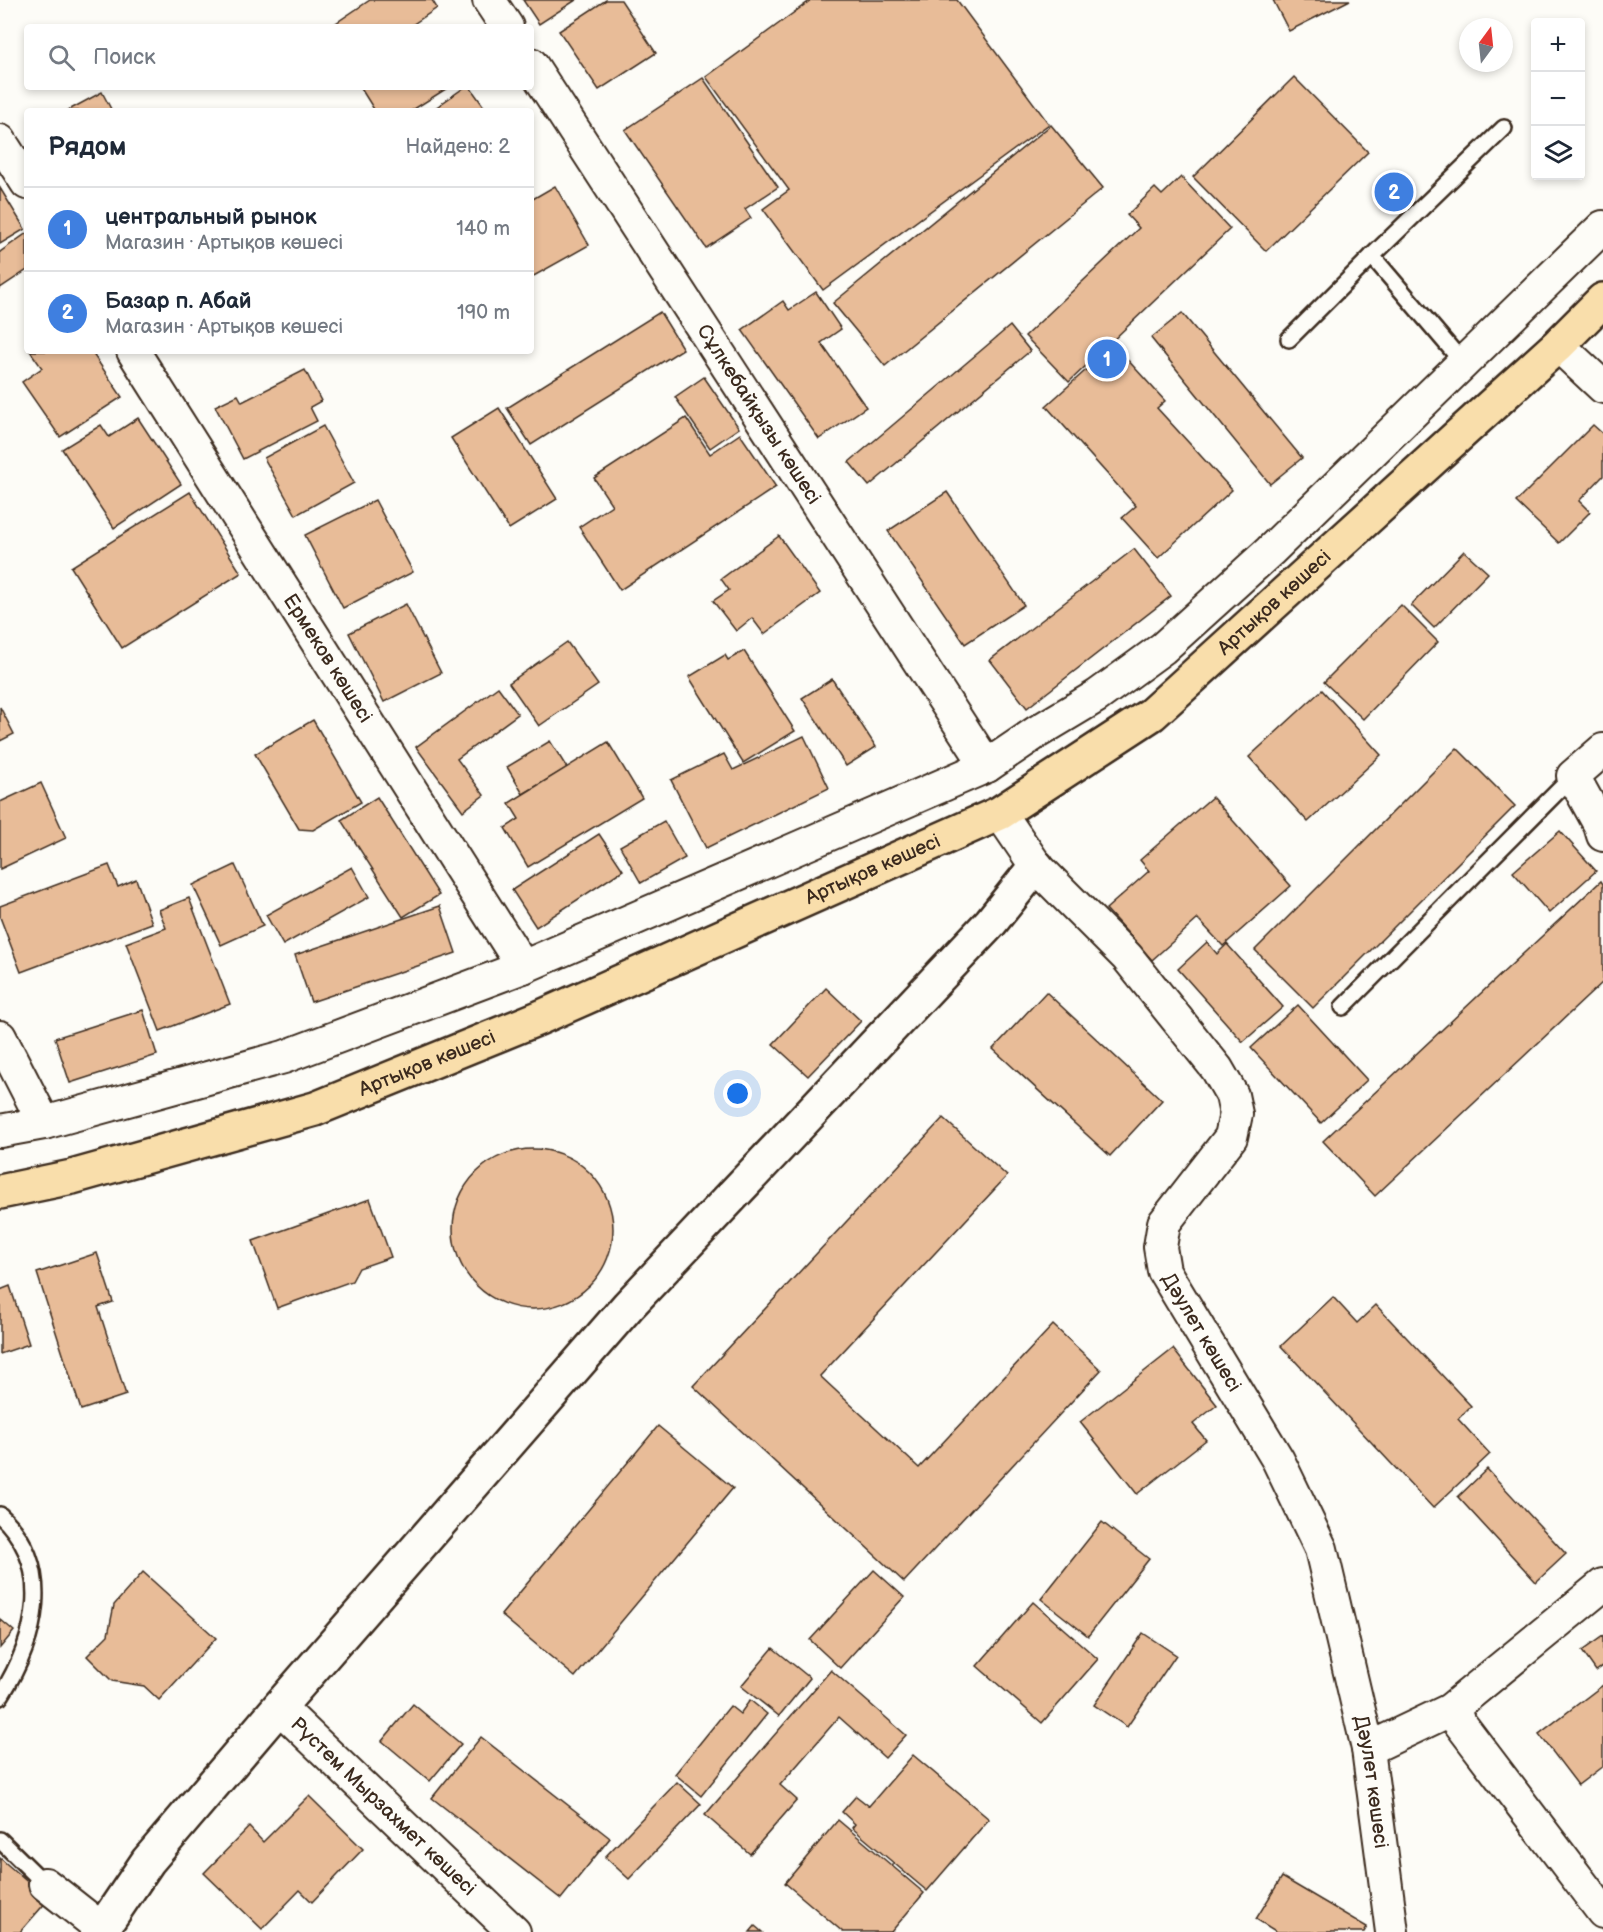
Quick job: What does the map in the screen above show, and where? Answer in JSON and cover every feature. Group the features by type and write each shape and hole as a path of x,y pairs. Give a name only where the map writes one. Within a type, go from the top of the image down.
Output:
{"highway":[{"name":"Артықов көшесі","path":"0,1192 72,1177 315,1108 539,1018 1000,813 1152,714 1558,345 1603,300"}],"main road":[{"path":"101,1930 148,1861 628,1306 992,922 1036,866"}],"street":[{"path":"489,0 505,24"},
{"name":"Сұлкебайқызы көшесі","path":"534,69 987,766"},
{"path":"0,141 24,178"},
{"path":"0,1131 44,1123 284,1057 523,967 987,766 1037,732 1097,696 1163,648 1270,551 1603,227"},
{"path":"1558,345 1603,387"},
{"name":"Ермеков көшесі","path":"135,354 523,967"},
{"path":"1603,750 1574,776 1603,835"},
{"name":"Дәулет көшесі","path":"1000,813 1036,866 1127,957 1217,1069 1232,1095 1236,1114 1231,1137 1164,1223 1160,1247 1164,1271 1278,1460 1321,1550 1368,1749 1392,1932"},
{"path":"0,1037 44,1123"},
{"path":"1368,1749 1450,1710 1603,1584"},
{"name":"Рүстем Мырзахмет көшесі","path":"279,1707 514,1932"},
{"path":"1450,1710 1603,1912"},
{"path":"45,1884 101,1930"}],"lane":[{"path":"1289,339 1504,128"},
{"path":"1372,256 1464,364"},
{"path":"1343,1007 1574,776"},
{"path":"0,1515 11,1526 30,1559 37,1599 30,1634 16,1672 0,1697"},
{"path":"0,1840 45,1884"}],"building":[{"path":"370,0 432,0 437,8 413,24 334,24"},
{"path":"523,0 576,0 539,24"},
{"path":"606,0 621,0 656,53 599,90 559,31"},
{"path":"811,0 957,0 1049,124 823,290 763,209 789,190 706,77"},
{"path":"1273,0 1350,0 1289,31"},
{"path":"1294,77 1368,152 1266,251 1193,177"},
{"path":"703,78 778,187 745,209 751,218 706,248 625,130"},
{"path":"362,90 444,90 416,108 373,108"},
{"path":"461,90 472,90 485,108 435,108"},
{"path":"102,92 110,108 73,108"},
{"path":"1051,125 1103,188 885,366 833,303"},
{"path":"1181,177 1230,229 1069,382 1025,336 1139,228 1127,215 1155,188 1162,195"},
{"path":"555,186 589,245 534,276 534,198"},
{"path":"0,188 24,230 0,244"},
{"path":"24,235 24,272 0,288 0,252"},
{"path":"816,292 841,329 821,343 866,407 819,439 742,330 783,301 789,310"},
{"path":"660,312 683,349 531,445 507,408"},
{"path":"1182,313 1302,458 1270,484 1151,338"},
{"path":"1010,326 1030,351 869,486 849,462"},
{"path":"1114,345 1165,401 1157,408 1232,490 1158,558 1122,518 1136,506 1046,406"},
{"path":"32,354 93,354 122,397 60,437 22,382 42,368"},
{"path":"305,370 321,401 310,407 317,421 243,459 215,406 238,395 242,402"},
{"path":"704,377 739,428 710,448 675,397"},
{"path":"499,408 557,499 509,529 451,438"},
{"path":"138,418 181,484 114,528 62,449 101,425 109,437"},
{"path":"686,418 710,454 740,434 776,487 620,590 579,527 612,505 594,478"},
{"path":"1593,425 1603,434 1603,476 1579,501 1590,512 1559,543 1516,502"},
{"path":"323,426 354,483 296,515 264,458"},
{"path":"190,492 241,573 122,648 71,567"},
{"path":"947,492 1024,605 965,644 888,531"},
{"path":"375,500 413,572 343,608 305,535"},
{"path":"779,536 820,593 764,634 752,618 736,631 713,601 729,590 721,579"},
{"path":"1134,549 1171,596 1027,708 990,660"},
{"path":"1464,551 1488,573 1434,628 1411,605"},
{"path":"406,604 441,673 384,702 349,633"},
{"path":"1401,605 1438,642 1363,719 1324,682"},
{"path":"567,642 598,685 539,726 509,683"},
{"path":"744,651 795,731 743,763 689,677 725,655 728,660"},
{"path":"832,679 876,747 846,766 802,698"},
{"path":"498,687 518,714 457,759 484,795 463,811 416,747"},
{"path":"1322,690 1381,755 1308,822 1249,757"},
{"path":"0,707 14,734 0,741"},
{"path":"313,720 361,802 313,830 299,829 255,754"},
{"path":"804,736 829,788 706,848 671,780 724,754 733,770"},
{"path":"550,741 567,768 523,794 507,767"},
{"path":"608,742 642,798 528,867 505,828 519,819 509,803"},
{"path":"1457,748 1515,806 1313,1008 1255,950"},
{"path":"41,783 66,838 0,869 0,802"},
{"path":"377,797 439,895 403,917 341,820"},
{"path":"1212,797 1291,886 1223,946 1198,919 1152,960 1106,909 1149,871 1140,860"},
{"path":"664,821 685,858 641,883 620,846"},
{"path":"1560,831 1596,871 1549,913 1513,872"},
{"path":"599,834 623,870 536,927 512,890"},
{"path":"109,865 118,887 136,879 152,923 21,972 0,917 0,906"},
{"path":"235,865 263,926 221,945 193,885"},
{"path":"352,867 369,897 283,945 266,915"},
{"path":"1601,881 1603,884 1603,982 1375,1196 1323,1141"},
{"path":"189,898 230,1004 160,1031 126,943 166,928 159,910"},
{"path":"440,906 456,953 311,1002 295,955"},
{"path":"1207,942 1217,954 1227,944 1283,1007 1243,1042 1178,969"},
{"path":"826,988 861,1021 808,1076 773,1044"},
{"path":"1046,992 1162,1100 1110,1156 993,1049"},
{"path":"1298,1005 1367,1080 1321,1123 1251,1048"},
{"path":"143,1010 157,1055 70,1083 55,1038"},
{"path":"943,1118 1007,1176 820,1376 919,1468 1053,1325 1101,1370 904,1582 693,1386"},
{"path":"533,1149 564,1155 590,1172 607,1198 613,1229 607,1260 590,1286 564,1303 533,1309 502,1303 476,1286 459,1260 453,1229 459,1198 476,1172 502,1155"},
{"path":"370,1199 391,1257 359,1268 352,1281 277,1308 253,1241"},
{"path":"97,1253 113,1302 98,1307 126,1395 81,1410 37,1273"},
{"path":"10,1286 29,1344 0,1354 0,1290"},
{"path":"1333,1297 1357,1323 1376,1305 1471,1406 1458,1419 1490,1454 1433,1508 1281,1346"},
{"path":"1173,1349 1217,1405 1193,1424 1206,1440 1137,1494 1080,1422"},
{"path":"658,1426 733,1488 575,1677 501,1615"},
{"path":"1487,1469 1566,1554 1536,1582 1458,1497"},
{"path":"1102,1522 1149,1559 1088,1636 1041,1599"},
{"path":"874,1570 904,1597 840,1668 810,1640"},
{"path":"143,1572 216,1638 159,1700 144,1686 112,1681 87,1656 108,1635 114,1605"},
{"path":"1033,1602 1098,1659 1042,1723 977,1666"},
{"path":"0,1619 14,1631 0,1648"},
{"path":"1143,1633 1176,1655 1127,1727 1094,1705"},
{"path":"1603,1636 1603,1666 1596,1671 1582,1651"},
{"path":"773,1648 810,1678 779,1716 741,1686"},
{"path":"831,1670 906,1735 885,1758 839,1717 780,1785 797,1800 750,1854 705,1815"},
{"path":"1603,1685 1603,1766 1578,1785 1539,1734"},
{"path":"750,1700 767,1714 701,1796 675,1774 730,1706 740,1714"},
{"path":"413,1704 461,1744 430,1781 382,1741"},
{"path":"481,1737 610,1838 561,1899 432,1798"},
{"path":"913,1755 989,1819 927,1891 852,1828 855,1824 842,1812 856,1796 869,1806"},
{"path":"677,1782 701,1804 629,1879 605,1857"},
{"path":"309,1796 363,1849 312,1902 300,1890 262,1929 204,1873 249,1827 263,1842"},
{"path":"838,1820 924,1893 891,1932 843,1932 785,1883"},
{"path":"0,1858 48,1900 20,1932 0,1932"},
{"path":"1282,1877 1367,1927 1364,1932 1277,1932 1256,1919"},
{"path":"755,1926 762,1932 750,1932"}],"place":[{"name":"Базар п. Абай","path":"1394,192"},
{"name":"центральный рынок","path":"1107,359"}]}
